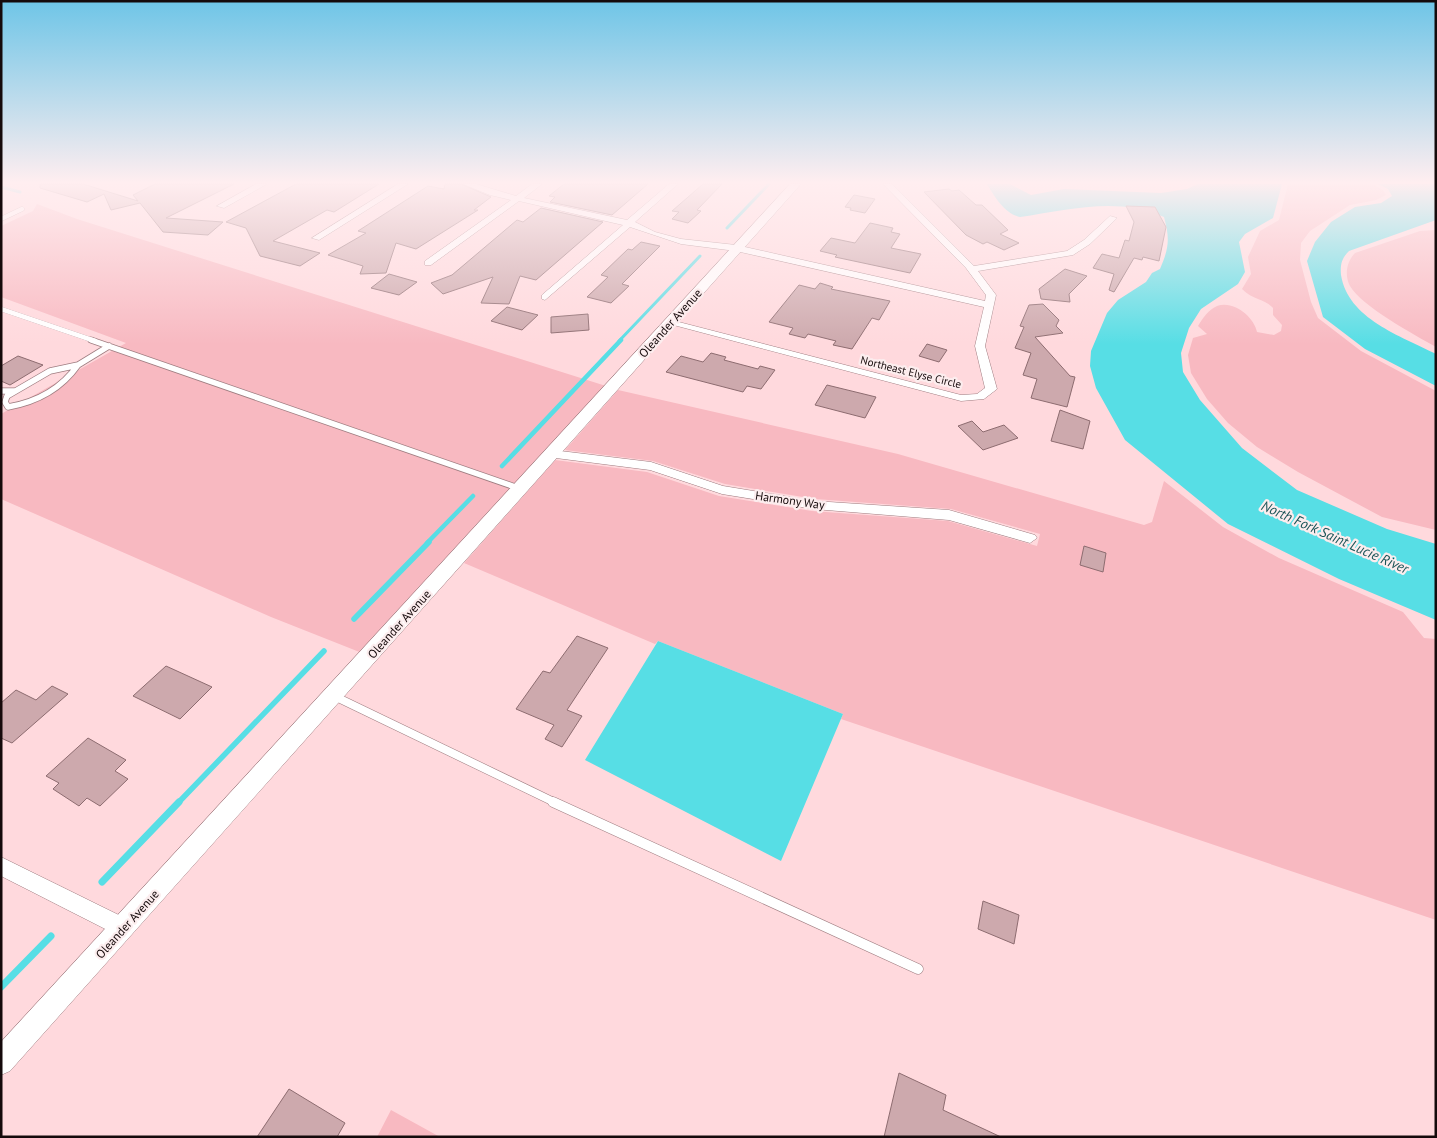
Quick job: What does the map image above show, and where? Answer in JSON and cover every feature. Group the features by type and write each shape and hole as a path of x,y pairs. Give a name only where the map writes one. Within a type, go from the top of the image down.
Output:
{"street":[{"path":"428,263 464,237"},
{"path":"545,297 614,237"},
{"path":"668,237 720,249 736,248 990,305 991,295 972,269 940,237"},
{"name":"Oleander Avenue","path":"1,1062 334,696 746,237"},
{"path":"972,269 1070,253 1092,237"},
{"name":"Northeast Elyse Circle","path":"671,322 962,398 980,397 990,389 980,346 990,305"},
{"name":"Harmony Way","path":"552,454 651,466 722,490 814,505 949,515 1030,538"},
{"path":"1,866 124,928"}],"lane":[{"path":"1,309 521,489"},
{"path":"78,365 72,376 47,393 23,405 8,407 5,402 7,396 50,371 78,365 109,346"},
{"path":"1,391 15,392"},
{"path":"334,696 503,779 918,969"}],"shaded area":[{"path":"1,237 134,237 606,386 362,653 271,617 1,499 1,414 126,343 1,297"},
{"path":"1257,237 1305,237 1301,243 1300,260 1311,302 1318,318 1361,351 1436,391 1436,530 1382,517 1298,472 1257,447 1228,423 1207,399 1191,373 1188,355 1193,338 1207,334 1198,326 1208,312 1217,306 1230,305 1248,316 1257,332 1274,335 1281,331 1282,325 1273,315 1273,308 1242,289 1251,274 1248,257"},
{"path":"1402,237 1436,237 1436,347 1389,320 1356,294 1350,286 1347,277 1348,264 1355,253"},
{"path":"618,390 898,454 1144,525 1152,522 1164,481 1223,527 1279,558 1403,612 1424,638 1436,639 1436,920 841,719 843,714 658,641 655,644 464,563 555,460 647,472 719,496 812,511 948,521 1037,546 1040,534 951,509 815,499 725,484 653,461 565,450"},
{"path":"391,1110 440,1137 377,1137"}],"water":[{"name":"North Fork Saint Lucie River","path":"1168,237 1243,237 1239,242 1245,272 1238,284 1201,309 1189,328 1181,353 1183,372 1200,400 1242,448 1297,490 1387,529 1436,544 1436,620 1339,579 1228,524 1125,440 1096,388 1090,366 1091,351 1107,313 1118,300 1146,282 1152,273 1160,269 1168,243"},
{"path":"1319,237 1388,237 1349,251 1342,262 1341,275 1346,290 1365,315 1392,333 1436,354 1436,386 1365,349 1323,317 1307,261"},
{"path":"658,641 843,714 781,861 585,760"}],"building":[{"path":"251,237 280,237 273,241 320,253 300,266 260,256"},
{"path":"359,237 435,237 416,249 396,243 386,273 360,274 363,266 328,255"},
{"path":"497,237 586,237 536,280 520,276 509,304 481,303 493,277 443,294 431,283 452,275"},
{"path":"859,237 898,237 891,248 921,254 910,273 835,257 837,255 820,251 831,238 855,243"},
{"path":"970,237 1007,237 1019,243 1004,250 987,242 983,244"},
{"path":"1130,237 1164,237 1159,261 1143,257 1142,260 1134,258 1114,292 1109,290 1114,274 1093,268 1102,254 1119,258 1125,240 1129,241"},
{"path":"641,242 660,246 622,284 629,286 611,303 587,297 608,277 601,275 628,249 632,250"},
{"path":"1065,269 1087,276 1069,294 1070,302 1041,299 1039,289"},
{"path":"389,274 417,282 399,295 371,288"},
{"path":"820,283 833,287 831,289 890,301 879,320 872,318 852,349 833,345 836,341 808,334 805,338 789,334 793,328 769,322 799,285 815,289"},
{"path":"1043,304 1059,320 1056,326 1063,333 1035,337 1070,376 1075,377 1067,407 1031,398 1037,379 1023,375 1031,353 1015,348 1024,327 1020,326 1029,305"},
{"path":"507,307 538,315 522,330 491,321"},
{"path":"588,314 589,330 551,333 551,317"},
{"path":"927,344 947,350 939,362 919,356"},
{"path":"711,353 726,357 724,360 758,369 760,366 775,370 761,389 747,386 743,392 666,372 681,356 703,362"},
{"path":"18,356 43,365 10,385 1,381 1,366"},
{"path":"827,385 876,397 865,418 815,405"},
{"path":"1060,410 1090,421 1083,449 1051,441"},
{"path":"972,421 983,432 1004,425 1018,438 983,450 958,426"},
{"path":"1084,546 1106,553 1103,572 1080,565"},
{"path":"577,636 608,648 567,710 582,716 562,747 545,739 554,725 516,709 543,671 550,673"},
{"path":"166,666 212,687 180,719 133,696"},
{"path":"52,686 68,694 12,743 1,738 1,703 16,690 36,700"},
{"path":"88,738 126,760 115,771 128,779 100,806 87,798 79,806 53,789 59,783 46,776"},
{"path":"983,901 1019,915 1014,944 978,929"},
{"path":"899,1073 946,1095 943,1110 1001,1137 884,1137"},
{"path":"289,1089 345,1123 337,1137 257,1137"}],"waterway":[{"path":"619,341 700,256"},
{"path":"502,466 621,340"},
{"path":"427,543 473,496"},
{"path":"354,619 429,542"},
{"path":"178,803 324,651"},
{"path":"102,882 179,802"},
{"path":"1,987 51,936"}]}
